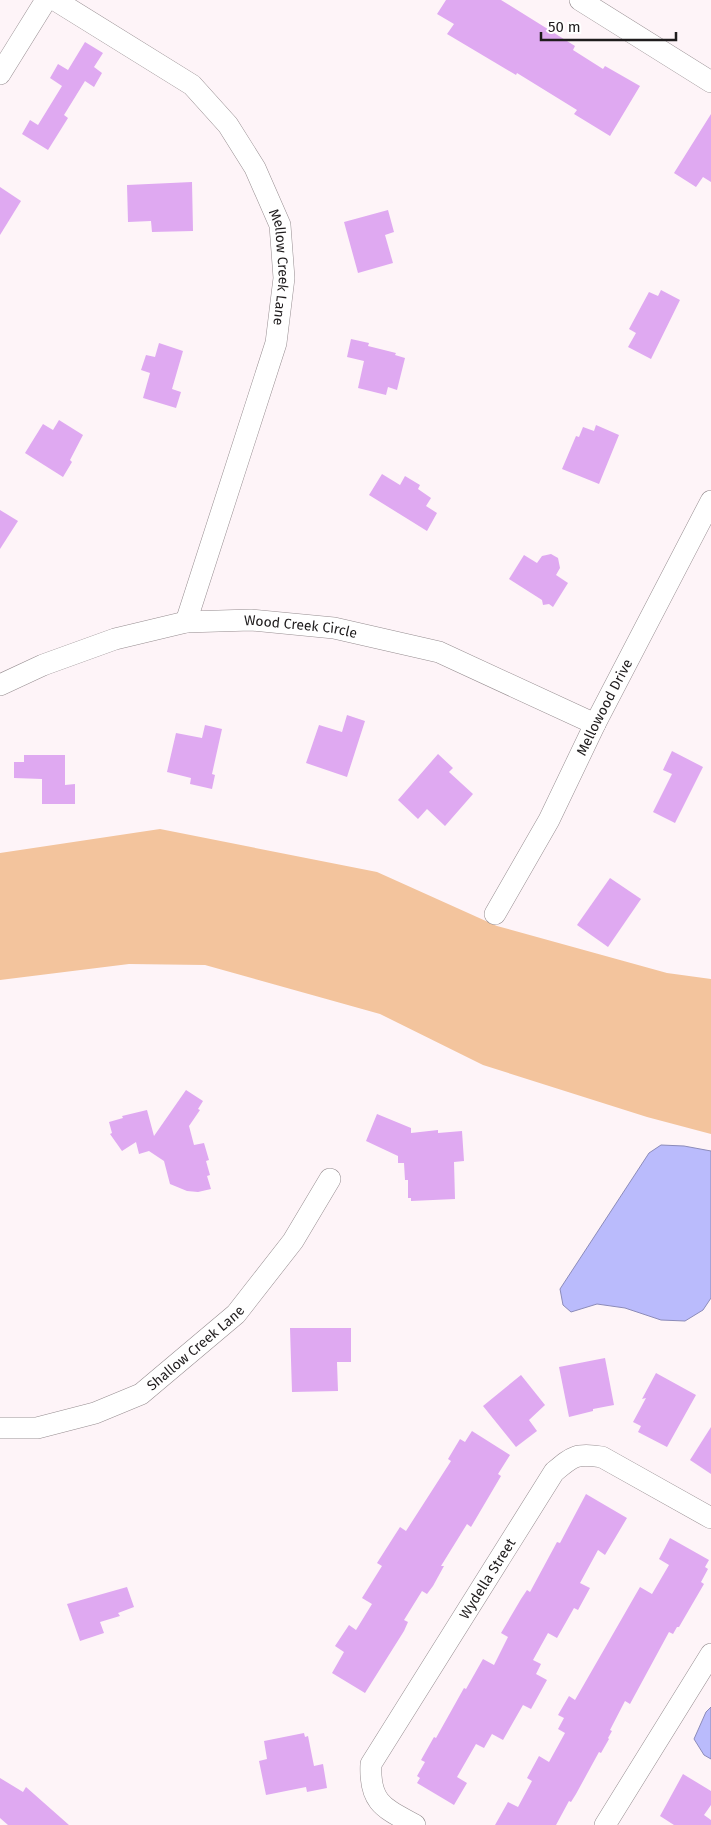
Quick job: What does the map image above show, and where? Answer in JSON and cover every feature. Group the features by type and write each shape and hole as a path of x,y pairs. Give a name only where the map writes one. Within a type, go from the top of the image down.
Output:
{"street":[{"path":"0,74 46,0"},
{"name":"Mellow Creek Lane","path":"55,0 192,85 228,125 255,168 280,225 284,278 276,343 186,622"},
{"path":"585,1 711,82"},
{"name":"Mellowood Drive","path":"495,914 549,820 595,724 711,501"},
{"name":"Wood Creek Circle","path":"0,685 44,666 115,640 186,622 251,620 334,628 439,652 595,724"},
{"name":"Shallow Creek Lane","path":"0,1428 37,1428 95,1413 141,1394 236,1314 293,1241 330,1179"},
{"name":"Wydella Street","path":"415,1825 377,1801 370,1782 370,1764 554,1472 572,1457 586,1454 602,1457 711,1518"},
{"path":"604,1825 711,1654"}],"shaded area":[{"path":"160,829 377,872 497,926 667,973 711,979 711,1134 647,1117 483,1065 380,1014 205,965 129,964 0,980 0,853"}],"water":[{"path":"661,1145 684,1146 711,1151 711,1298 703,1310 685,1321 661,1320 625,1308 597,1304 571,1312 563,1305 560,1289 649,1153"},
{"path":"711,1707 711,1759 704,1755 694,1739 706,1712"}],"building":[{"path":"446,0 501,0 575,46 573,50 603,69 605,66 640,86 610,136 574,114 577,110 517,73 516,75 447,34 454,24 437,14"},
{"path":"85,42 103,53 94,67 102,73 94,87 85,81 64,115 68,118 48,150 22,134 30,120 38,125 62,86 50,78 58,64 68,70"},
{"path":"711,114 711,182 703,177 696,187 674,173"},
{"path":"192,182 193,231 152,232 151,221 128,222 127,185"},
{"path":"0,187 21,201 0,235"},
{"path":"388,210 394,232 385,235 393,263 358,273 344,222"},
{"path":"661,290 680,300 651,359 628,347 636,333 629,329 649,292 658,296"},
{"path":"351,339 369,343 368,346 396,353 395,355 405,358 397,390 388,387 386,395 358,388 364,361 347,357"},
{"path":"159,343 183,351 172,389 181,392 176,408 143,398 150,373 141,370 146,355 155,357"},
{"path":"59,420 83,435 70,460 72,462 63,477 25,453 43,424 53,430"},
{"path":"596,425 619,435 599,484 562,469 576,436 579,437 583,427 594,431"},
{"path":"382,474 400,485 405,476 420,485 418,489 431,498 426,506 437,513 427,531 369,495"},
{"path":"0,510 18,521 0,549"},
{"path":"551,554 558,558 560,568 556,575 568,583 553,607 549,604 543,605 542,600 509,579 524,555 537,563 542,556"},
{"path":"347,715 365,721 347,777 306,763 319,725 342,732"},
{"path":"205,725 222,729 212,774 215,775 212,789 190,784 191,778 167,772 176,733 202,738"},
{"path":"672,751 703,767 675,823 653,812 672,774 663,770"},
{"path":"438,754 453,768 449,772 473,794 445,826 427,809 418,819 398,800"},
{"path":"24,755 65,755 65,785 75,784 75,804 42,804 42,779 14,778 14,762 24,762"},
{"path":"610,878 641,899 608,947 577,925"},
{"path":"186,1090 203,1101 198,1109 200,1110 189,1126 194,1145 204,1143 209,1160 206,1161 210,1175 207,1176 211,1189 198,1192 187,1191 170,1184 164,1161 149,1151 139,1154 136,1142 122,1151 110,1134 112,1133 109,1122 123,1118 122,1116 147,1110 154,1136"},
{"path":"377,1114 411,1128 411,1133 438,1130 438,1133 462,1131 464,1161 454,1162 455,1199 411,1201 411,1198 408,1198 408,1180 405,1180 404,1163 398,1163 398,1156 366,1141"},
{"path":"290,1328 351,1328 351,1362 337,1362 338,1391 292,1392"},
{"path":"605,1358 614,1405 593,1409 593,1411 569,1417 559,1367"},
{"path":"656,1373 696,1395 667,1447 638,1432 641,1426 633,1422 646,1398 642,1399"},
{"path":"521,1375 545,1405 529,1420 537,1431 516,1447 483,1406"},
{"path":"711,1427 711,1474 690,1460"},
{"path":"472,1431 510,1455 498,1474 501,1476 471,1527 467,1524 441,1566 444,1566 433,1586 427,1594 422,1591 404,1620 408,1622 404,1631 365,1693 332,1673 344,1652 335,1646 349,1625 356,1630 372,1604 362,1598 382,1566 377,1563 400,1527 406,1531 451,1461 448,1459 460,1439 465,1442"},
{"path":"586,1494 627,1518 605,1555 598,1550 580,1583 590,1588 578,1610 574,1608 557,1638 548,1633 533,1660 541,1664 536,1674 547,1680 531,1709 523,1705 503,1740 492,1734 484,1748 476,1744 457,1777 467,1783 454,1805 417,1783 420,1778 417,1776 425,1762 421,1760 483,1659 494,1665 508,1637 501,1633 527,1590 530,1592 557,1542 560,1543"},
{"path":"670,1538 709,1560 705,1567 708,1569 701,1582 704,1584 679,1627 677,1627 673,1634 669,1632 630,1704 625,1701 610,1730 612,1731 609,1739 601,1753 599,1752 556,1825 495,1825 508,1802 518,1807 532,1781 527,1778 539,1756 549,1762 565,1733 558,1729 564,1718 558,1715 569,1696 575,1700 640,1587 652,1594 669,1565 659,1559"},
{"path":"127,1587 134,1607 118,1613 120,1616 100,1622 104,1633 80,1641 67,1604"},
{"path":"304,1733 305,1737 308,1736 314,1766 323,1764 327,1788 307,1792 306,1787 266,1795 259,1761 267,1759 264,1741"},
{"path":"683,1774 711,1791 711,1805 704,1815 711,1820 711,1825 674,1825 660,1816"},
{"path":"0,1778 23,1792 26,1787 69,1825 8,1825 0,1818"}]}
